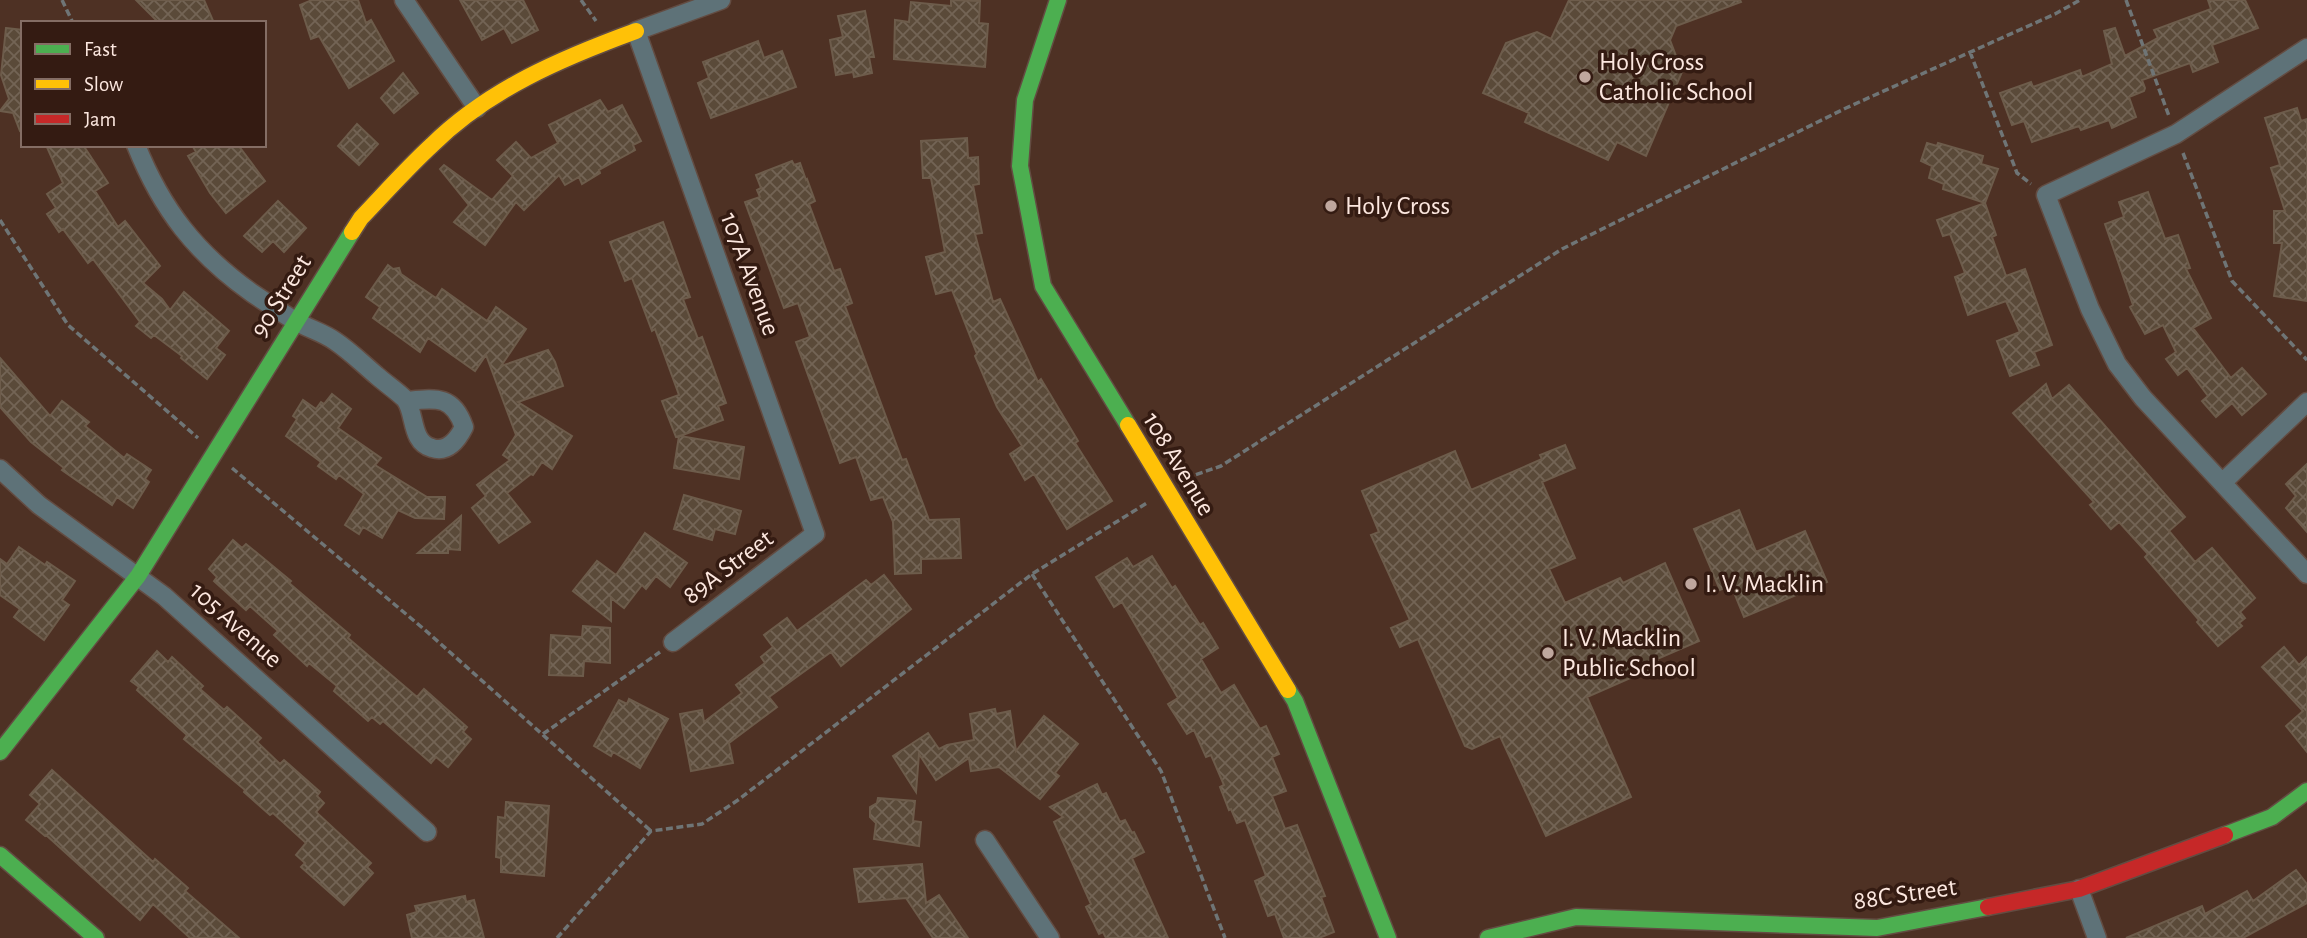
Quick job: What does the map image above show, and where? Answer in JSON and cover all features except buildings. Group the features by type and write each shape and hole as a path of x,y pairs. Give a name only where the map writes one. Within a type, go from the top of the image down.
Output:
{"street":[{"path":"404,0 477,108"},
{"name":"90 Street","path":"0,752 138,576 361,218 433,143 477,108 529,75 589,48 721,0"},
{"name":"108 Avenue","path":"1058,0 1025,100 1020,166 1043,286 1295,701 1388,938"},
{"name":"107A Avenue","path":"636,31 815,534"},
{"path":"2307,48 2176,134 2046,195 2090,309 2117,364 2143,398 2307,574"},
{"path":"137,147 145,169 187,237 218,267 253,294 335,341 407,401"},
{"path":"2223,482 2307,402"},
{"name":"105 Avenue","path":"0,469 39,505 164,596 427,832"},
{"name":"89A Street","path":"673,642 815,534"},
{"name":"88C Street","path":"1488,938 1576,916 1876,933 2079,889 2272,817 2307,790"},
{"path":"985,841 1050,938"},
{"path":"0,855 96,938"},
{"path":"2079,889 2096,938"}],"path":[{"path":"62,0 72,21"},
{"path":"557,938 651,831 702,824 738,800 1032,574 1189,476 1221,466 1562,249 1846,108 2080,0"},
{"path":"2126,0 2232,281 2307,360"},
{"path":"1969,52 2017,173 2046,195"},
{"path":"0,220 68,325 425,629 651,831"},
{"path":"1032,574 1161,771 1225,938"},
{"path":"542,734 673,642"}],"traffic: fast":[{"path":"1058,0 1025,100 1020,166 1043,286 1128,425"},
{"path":"0,752 138,576 352,232"},
{"path":"1288,690 1295,701 1388,938"},
{"path":"2225,835 2272,817 2307,791"},
{"path":"0,855 96,938"},
{"path":"1488,938 1576,917 1877,928 1988,907"}],"traffic: slow":[{"path":"352,232 361,218 414,163 454,125 478,107 502,91 554,64 636,31"},
{"path":"1128,425 1288,690"}],"traffic: jam":[{"path":"1988,907 2079,889 2225,835"}],"place":[{"name":"Holy Cross Catholic School","path":"1585,77"},
{"name":"Holy Cross","path":"1331,206"},
{"name":"I. V. Macklin","path":"1691,584"},
{"name":"I. V. Macklin Public School","path":"1548,653"}]}
